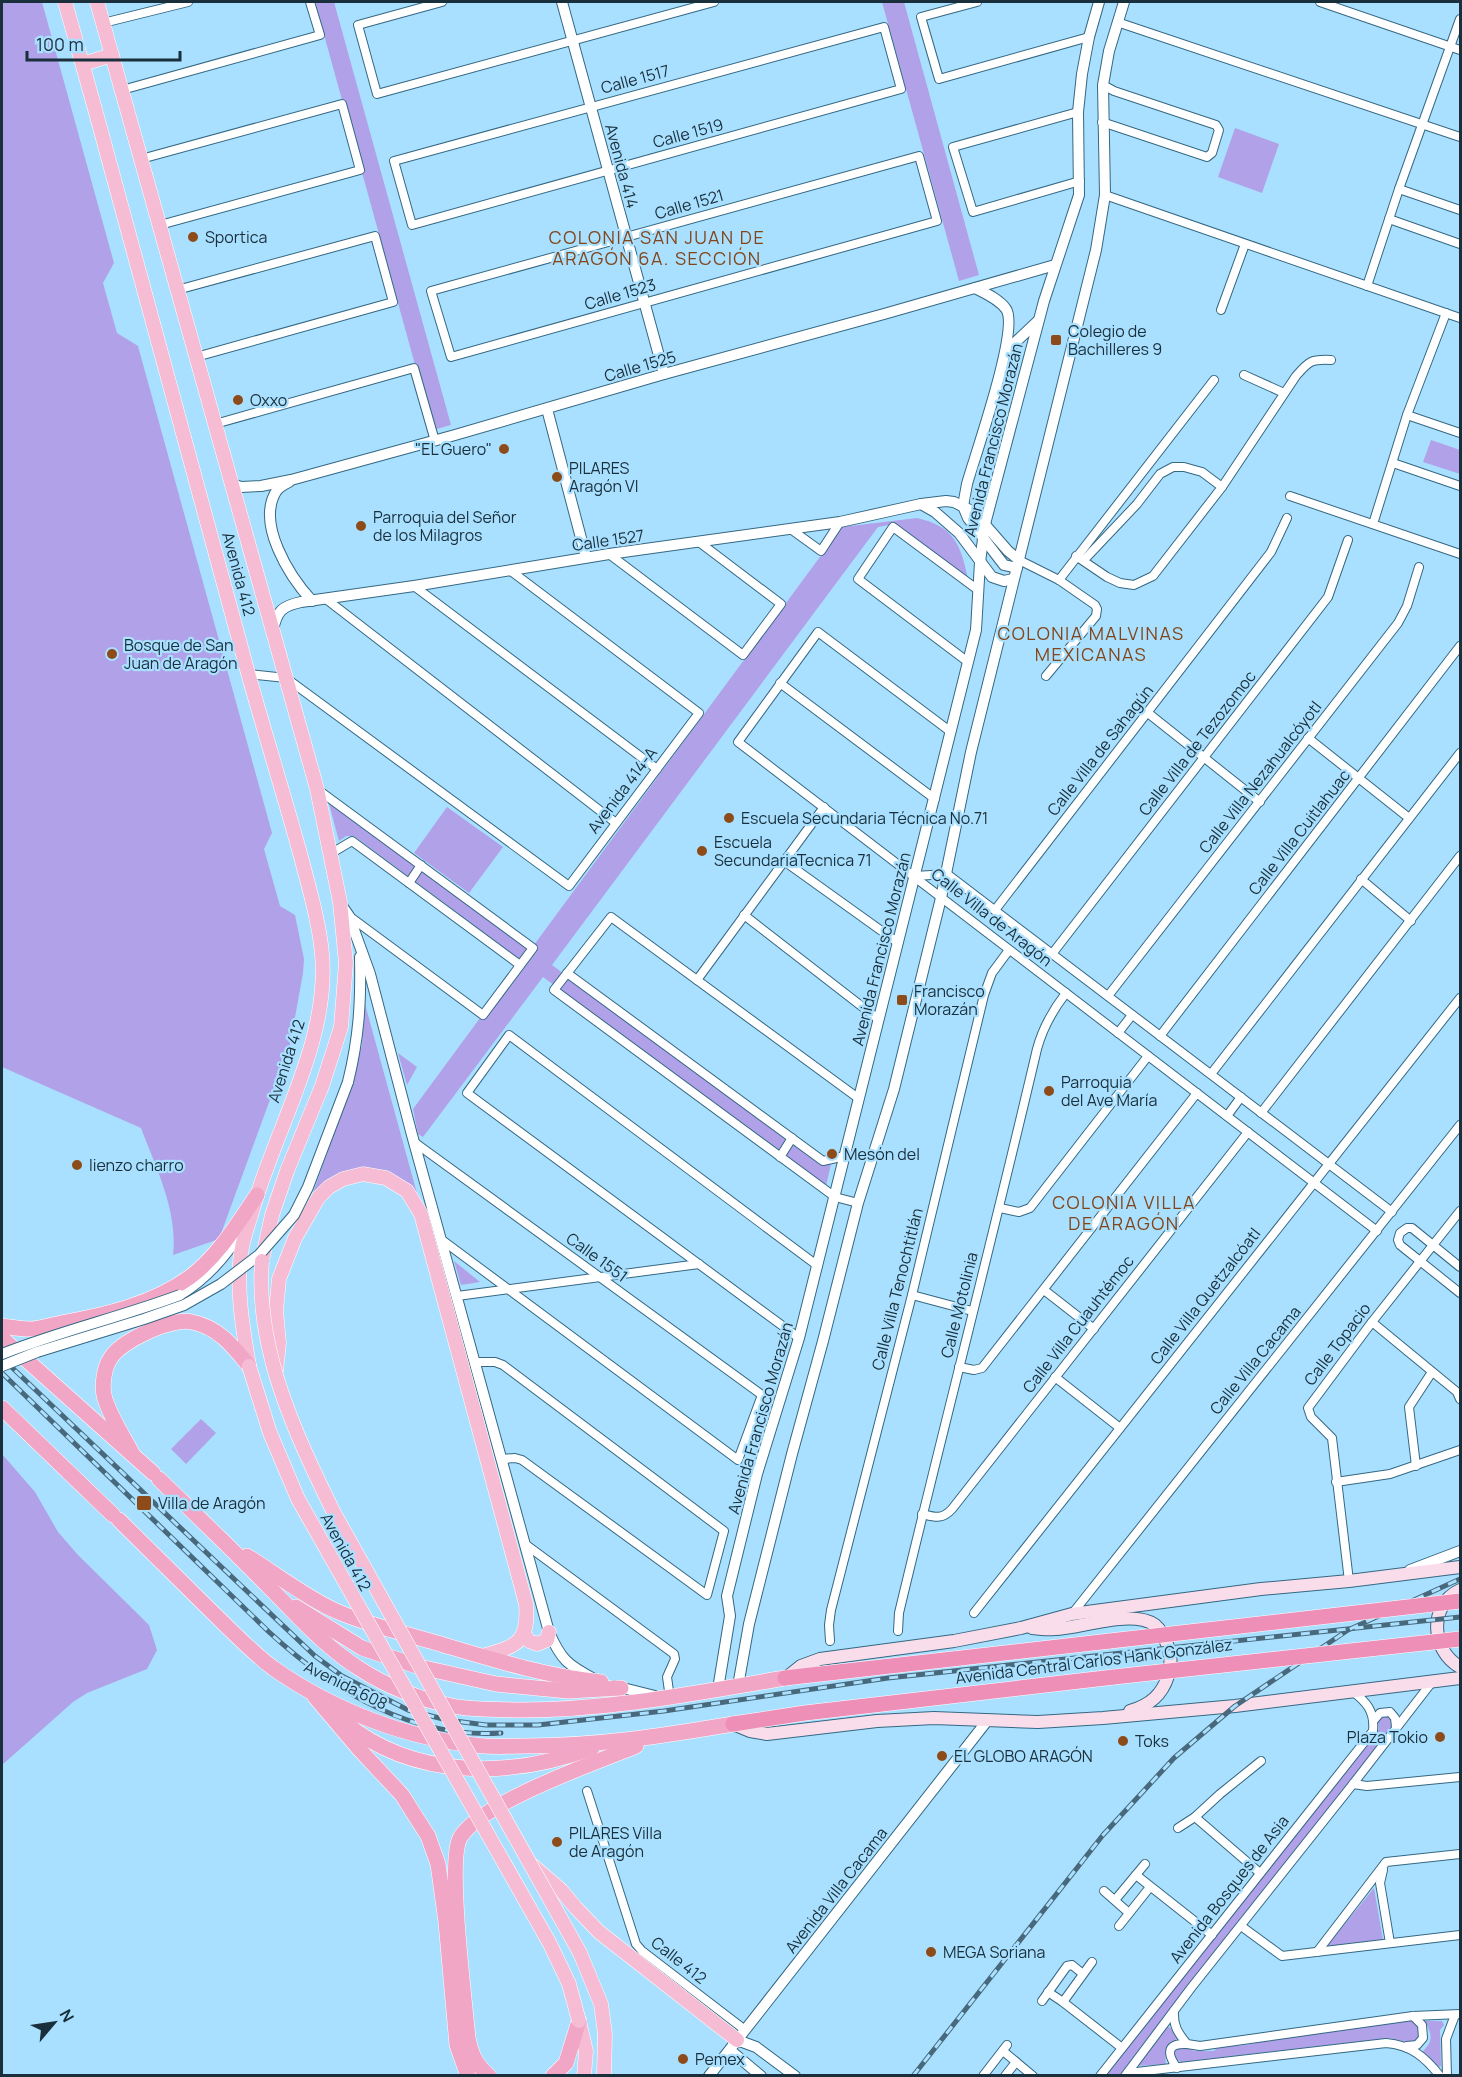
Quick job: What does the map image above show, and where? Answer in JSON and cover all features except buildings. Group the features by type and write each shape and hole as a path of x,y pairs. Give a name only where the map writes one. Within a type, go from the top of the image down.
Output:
{"highway":[{"path":"2,1326 29,1329 83,1319 126,1309 164,1294 191,1276 210,1259 257,1195"},
{"path":"132,1453 104,1395 104,1375 110,1358 123,1345 169,1324 188,1321 216,1331 232,1344 249,1366"},
{"name":"Avenida 608","path":"2,1338 132,1453 310,1629 332,1649 361,1670 425,1698 451,1706 477,1709 539,1710 604,1706"},
{"name":"Avenida 608","path":"2,1409 244,1644 273,1667 312,1692 357,1714 407,1732 447,1741 485,1746 612,1743"},
{"path":"221,1540 335,1610 361,1620 506,1664 566,1678 601,1682"},
{"path":"270,1587 362,1648 420,1667 496,1684 568,1691 621,1688"},
{"name":"Avenida Central Carlos Hank González","path":"604,1706 785,1678 1461,1601"},
{"name":"Avenida Central Carlos Hank González","path":"612,1743 656,1738 805,1713 1461,1639"},
{"path":"312,1692 354,1731 382,1746 428,1763 462,1769 498,1770 538,1764 612,1743"},
{"path":"312,1692 358,1749 402,1795 428,1836 440,1875 457,2045 468,2076"},
{"path":"489,2076 477,2064 468,2038 455,1879 459,1840 467,1828 525,1792 656,1738"},
{"path":"553,2076 566,2063 579,2021"}],"main road":[{"name":"Avenida 412","path":"65,2 318,922 323,981 316,1031 257,1195 241,1252 239,1288 249,1366 270,1433 298,1499 550,1944 569,1984 586,2051 584,2076"},
{"name":"Avenida 412","path":"97,2 317,789 340,902 346,963 341,1027 322,1086 287,1171 272,1215 262,1261 260,1286 262,1314 276,1373 308,1460 334,1513 580,1953 601,2004 605,2034 604,2076"},
{"path":"83,64 112,55"},
{"path":"276,1373 279,1343 276,1311 279,1279 296,1238 318,1198 329,1187 343,1179 363,1174 386,1178 407,1191 421,1214 526,1604 527,1620 524,1634 506,1649 482,1656"},
{"name":"Avenida Central Carlos Hank González","path":"785,1678 801,1666 820,1659 954,1641 1021,1628 1072,1614 1261,1589 1461,1567"},
{"path":"1461,1590 1447,1599 1440,1610 1437,1621 1437,1638 1444,1654 1461,1667"},
{"path":"1021,1628 1055,1629 1132,1620 1154,1624 1167,1642 1170,1655 1170,1670 1164,1686 1152,1701 1140,1708 1103,1718"},
{"path":"524,1634 529,1641 537,1644 547,1640 549,1632"},
{"name":"Avenida Central Carlos Hank González","path":"733,1725 767,1734 877,1721 934,1718 1063,1722 1235,1706 1461,1678"},
{"path":"532,1865 561,1890 599,1932 737,2040"}],"street":[{"path":"103,23 188,2"},
{"path":"122,90 320,35 310,2"},
{"path":"442,2 358,25 377,94 714,2"},
{"name":"Avenida 414","path":"562,2 664,374"},
{"path":"977,2 921,17 939,79 1089,37"},
{"name":"Avenida Francisco Morazán","path":"718,1689 730,1616 728,1596 756,1474 799,1338 818,1266 976,630 985,524 1038,321 1075,208 1080,181 1078,112 1082,74 1099,2"},
{"path":"738,1686 749,1624 858,1203 894,1089 947,874 971,752 1013,579 1022,564 1093,263 1105,195 1103,86 1117,22 1124,2"},
{"path":"1320,2 1461,50"},
{"path":"1367,286 1399,189 1461,19"},
{"path":"1117,22 1461,137"},
{"name":"Calle 1517","path":"412,225 394,161 884,27 901,89"},
{"path":"1102,122 1204,156 1212,153 1219,128 1103,86"},
{"name":"Calle 1519","path":"412,225 901,89"},
{"path":"141,159 342,104 360,170 160,225"},
{"path":"1078,112 953,147 973,212 1080,181"},
{"name":"Calle 1521","path":"451,357 431,291 919,156 937,221"},
{"path":"1399,189 1461,210"},
{"path":"1105,195 1461,318"},
{"path":"1389,219 1461,244"},
{"name":"Calle 1523","path":"451,357 937,221"},
{"path":"177,290 375,236 393,302 196,357"},
{"path":"1221,310 1245,244"},
{"name":"Calle 1525","path":"232,484 241,487 261,486 291,480 1055,264"},
{"path":"975,288 994,298 1006,309 1010,320 1006,351 967,484 963,506 968,518 1004,565 1022,564"},
{"path":"1373,524 1407,415 1446,313"},
{"path":"1006,351 1038,321"},
{"path":"1080,558 1107,577 1120,583 1134,585 1153,576 1222,488 1284,393 1307,363 1316,360 1331,360"},
{"path":"215,424 414,368 435,441"},
{"path":"1244,375 1284,393"},
{"path":"1080,558 1214,380"},
{"path":"547,409 586,557"},
{"path":"1407,415 1461,433"},
{"path":"1393,463 1461,486"},
{"path":"1059,580 1137,504 1160,474 1173,467 1184,467 1202,472 1222,488"},
{"path":"291,480 278,489 270,512 284,565 312,601"},
{"path":"1290,496 1461,554"},
{"name":"Calle 1527","path":"273,630 276,617 286,605 511,571 586,557 792,530 921,504 946,501 963,506"},
{"path":"921,504 935,512 959,533 992,577 998,580 1013,579"},
{"path":"963,506 974,512 1022,564 1059,580 1095,605 1098,612 1046,676"},
{"name":"Calle Villa de Sahagún","path":"995,910 1271,552 1287,518"},
{"path":"792,530 820,551 840,522"},
{"path":"968,662 858,579 893,527 978,590"},
{"name":"Calle Villa de Tezozomoc","path":"1052,954 1328,597 1348,540"},
{"path":"609,554 743,655 781,604 699,542"},
{"name":"Calle Villa Nezahualcóyotl","path":"1108,996 1398,623 1407,606 1419,567"},
{"name":"Avenida 414-A","path":"286,678 568,885 699,713 511,571"},
{"path":"414,586 657,769"},
{"path":"326,599 616,823"},
{"path":"915,876 738,742 818,632 951,732"},
{"name":"Calle Villa Cuitlahuac","path":"1160,1036 1461,646"},
{"path":"248,674 286,678"},
{"path":"780,683 935,799"},
{"path":"1148,713 1260,802"},
{"path":"1308,738 1409,818"},
{"path":"1211,1074 1461,753"},
{"path":"317,789 533,948 483,1015 349,916"},
{"path":"697,980 824,807"},
{"path":"330,854 352,841 520,965"},
{"path":"1261,1113 1461,856"},
{"path":"784,861 897,942"},
{"path":"409,883 421,866"},
{"name":"Calle Villa de Aragón","path":"915,876 947,874 1392,1212"},
{"name":"Calle Villa de Aragón","path":"915,876 1377,1231"},
{"path":"1361,879 1411,921"},
{"name":"Avenida 412","path":"340,902 349,916 370,974 549,1632 562,1658 577,1670 601,1682 666,1698"},
{"path":"744,915 878,1019"},
{"path":"858,1098 611,917 554,990 835,1197 858,1203"},
{"path":"2,1366 36,1352 184,1305 221,1284 259,1255 294,1215 308,1187 348,1082 357,1048 360,1016 360,948"},
{"name":"Calle Villa Tenochtitlán","path":"830,1641 831,1610 912,1294 984,995 992,973 1009,950"},
{"path":"567,973 823,1161 845,1156"},
{"name":"Calle Motolinia","path":"898,1630 898,1613 1043,1027 1066,993"},
{"name":"Calle Villa Quetzalcóatl","path":"974,1613 1461,998"},
{"path":"1118,1033 1132,1015"},
{"path":"799,1338 466,1093 509,1035 818,1266"},
{"path":"1000,1208 1019,1212 1030,1208 1148,1056"},
{"path":"959,1367 974,1370 982,1368 1197,1093"},
{"path":"1227,1116 1241,1097"},
{"name":"Calle Villa Cacama","path":"1072,1614 1461,1125"},
{"name":"Calle Villa Cuauhtémoc","path":"922,1514 937,1518 948,1514 1248,1132"},
{"path":"780,1157 792,1138"},
{"name":"Calle 1551","path":"414,1142 762,1395 738,1460 508,1290"},
{"name":"Calle Topacio","path":"1349,1581 1332,1438 1311,1417 1308,1408 1372,1322 1461,1210"},
{"path":"2,1354 43,1338 141,1310 180,1295 211,1272 234,1244 251,1216"},
{"path":"1461,1267 1412,1228 1407,1228 1400,1233 1398,1240 1400,1245 1461,1293"},
{"path":"442,1240 508,1290"},
{"path":"457,1296 699,1264"},
{"path":"1044,1290 1094,1329"},
{"path":"912,1294 972,1311"},
{"path":"1372,1322 1457,1392 1461,1399"},
{"path":"475,1362 495,1362 503,1365 724,1532 707,1595 522,1460 502,1459"},
{"path":"1416,1466 1409,1405 1432,1372"},
{"path":"1055,1377 1120,1428"},
{"path":"1336,1482 1390,1474 1461,1450"},
{"path":"525,1544 672,1652 675,1656 667,1677 666,1698"},
{"path":"1398,1575 1461,1551"},
{"path":"730,1616 749,1624"},
{"name":"Avenida Bosques de Asia","path":"1127,2074 1174,2010 1432,1682"},
{"path":"1352,1691 1365,1701 1375,1719 1380,1713 1390,1712 1395,1718 1396,1727"},
{"name":"Avenida Bosques de Asia","path":"1100,2076 1373,1731 1375,1719"},
{"name":"Avenida Villa Cacama","path":"709,2076 987,1721"},
{"path":"1178,1828 1195,1817 1261,1761"},
{"path":"1353,1784 1367,1786 1461,1777"},
{"name":"Calle 412","path":"587,1791 636,1944 737,2040"},
{"path":"1195,1817 1260,1873"},
{"path":"1317,1953 1386,1862 1461,1854"},
{"path":"1386,1862 1380,1883 1390,1943"},
{"path":"1115,1900 1145,1864"},
{"path":"1136,1875 1212,1935"},
{"path":"1119,1926 1150,1887"},
{"path":"1104,1891 1130,1913"},
{"path":"1241,1926 1280,1955 1317,1953 1461,1935"},
{"path":"1063,2002 1092,1962"},
{"path":"1042,2001 1069,1964 1083,1974"},
{"path":"1048,1992 1122,2048"},
{"path":"1174,2010 1174,2025 1187,2044"},
{"path":"1177,2068 1169,2054 1178,2043 1214,2045 1413,2016 1458,2015 1446,2039 1447,2076"},
{"path":"1127,2074 1386,2043 1418,2045 1423,2038 1422,2025 1413,2016"},
{"path":"737,2040 761,2076"},
{"path":"737,2040 756,2047 795,2076"},
{"path":"1406,2046 1423,2057 1440,2076"},
{"path":"983,2076 1005,2048 1034,2076"},
{"path":"1005,2076 1016,2061"}],"shaded area":[{"name":"Bosque de San Juan de Aragón","path":"2,2 42,2 114,263 103,283 117,333 138,346 272,833 264,849 280,906 295,915 304,959 290,1045 219,1239 173,1255 174,1239 169,1206 141,1128 2,1067"},
{"path":"315,2 334,2 451,425 433,430"},
{"path":"882,2 904,2 979,275 959,281"},
{"path":"1235,128 1279,144 1262,193 1218,177"},
{"path":"1431,440 1460,450 1460,474 1423,462"},
{"path":"917,518 940,526 954,539 959,547 968,579 895,524 878,527 552,965 820,1164 831,1164 826,1186 543,977 423,1137 418,1134 413,1109 522,961 354,836 346,836 339,841 328,800 531,949 842,527"},
{"path":"447,807 503,847 469,893 414,853"},
{"path":"365,1004 418,1197 383,1174 322,1185 313,1193 352,1084 362,1045"},
{"path":"398,1053 417,1067 407,1085"},
{"path":"454,1261 480,1282 461,1285"},
{"path":"201,1419 216,1433 186,1464 171,1449"},
{"path":"2,1454 35,1492 58,1532 149,1625 157,1650 147,1669 87,1693 73,1702 2,1765"},
{"path":"1388,1713 1395,1723 1391,1729 1121,2075 1105,2076 1379,1729 1378,1718"},
{"path":"1374,1888 1383,1940 1327,1946"},
{"path":"1414,2020 1420,2034 1417,2040 1407,2042 1389,2038 1181,2062 1174,2058 1174,2052 1182,2046 1194,2051 1214,2051 1218,2047 1246,2045"},
{"path":"1425,2021 1442,2021 1444,2025 1440,2030 1441,2066 1439,2067 1422,2052 1429,2044 1431,2037"},
{"path":"1167,2026 1178,2038 1168,2049 1166,2064 1136,2066"}],"railway":[{"path":"2,1358 315,1656 342,1676 408,1710 447,1720 486,1725 538,1725 664,1711 888,1678 1460,1617"},
{"path":"2,1373 269,1632 320,1674 375,1707 405,1719 436,1728 468,1733 501,1733"},
{"path":"913,2076 1103,1835 1174,1758 1235,1706 1348,1630 1460,1579"}],"place":[{"name":"Sportica","path":"193,237"},
{"name":"Colegio de Bachilleres 9","path":"1056,340"},
{"name":"Oxxo","path":"238,400"},
{"name":"\"EL Guero\"","path":"504,449"},
{"name":"PILARES Aragón VI","path":"557,477"},
{"name":"Parroquia del Señor de los Milagros","path":"361,526"},
{"name":"Bosque de San Juan de Aragón","path":"112,654"},
{"name":"Escuela Secundaria Técnica No.71","path":"729,818"},
{"name":"Escuela SecundariaTecnica 71","path":"702,851"},
{"name":"Francisco Morazán","path":"902,1000"},
{"name":"Parroquia del Ave María","path":"1049,1091"},
{"name":"Mesón del","path":"832,1154"},
{"name":"lienzo charro","path":"77,1165"},
{"name":"Villa de Aragón","path":"144,1503"},
{"name":"Plaza Tokio","path":"1440,1737"},
{"name":"Toks","path":"1123,1741"},
{"name":"EL GLOBO ARAGÓN","path":"942,1756"},
{"name":"PILARES Villa de Aragón","path":"557,1842"},
{"name":"MEGA Soriana","path":"931,1952"},
{"name":"Pemex","path":"683,2059"}],"district":[{"name":"COLONIA SAN JUAN DE ARAGÓN 6A. SECCIÓN","path":"657,248"},
{"name":"COLONIA MALVINAS MEXICANAS","path":"1091,644"},
{"name":"COLONIA VILLA DE ARAGÓN","path":"1124,1213"}]}
